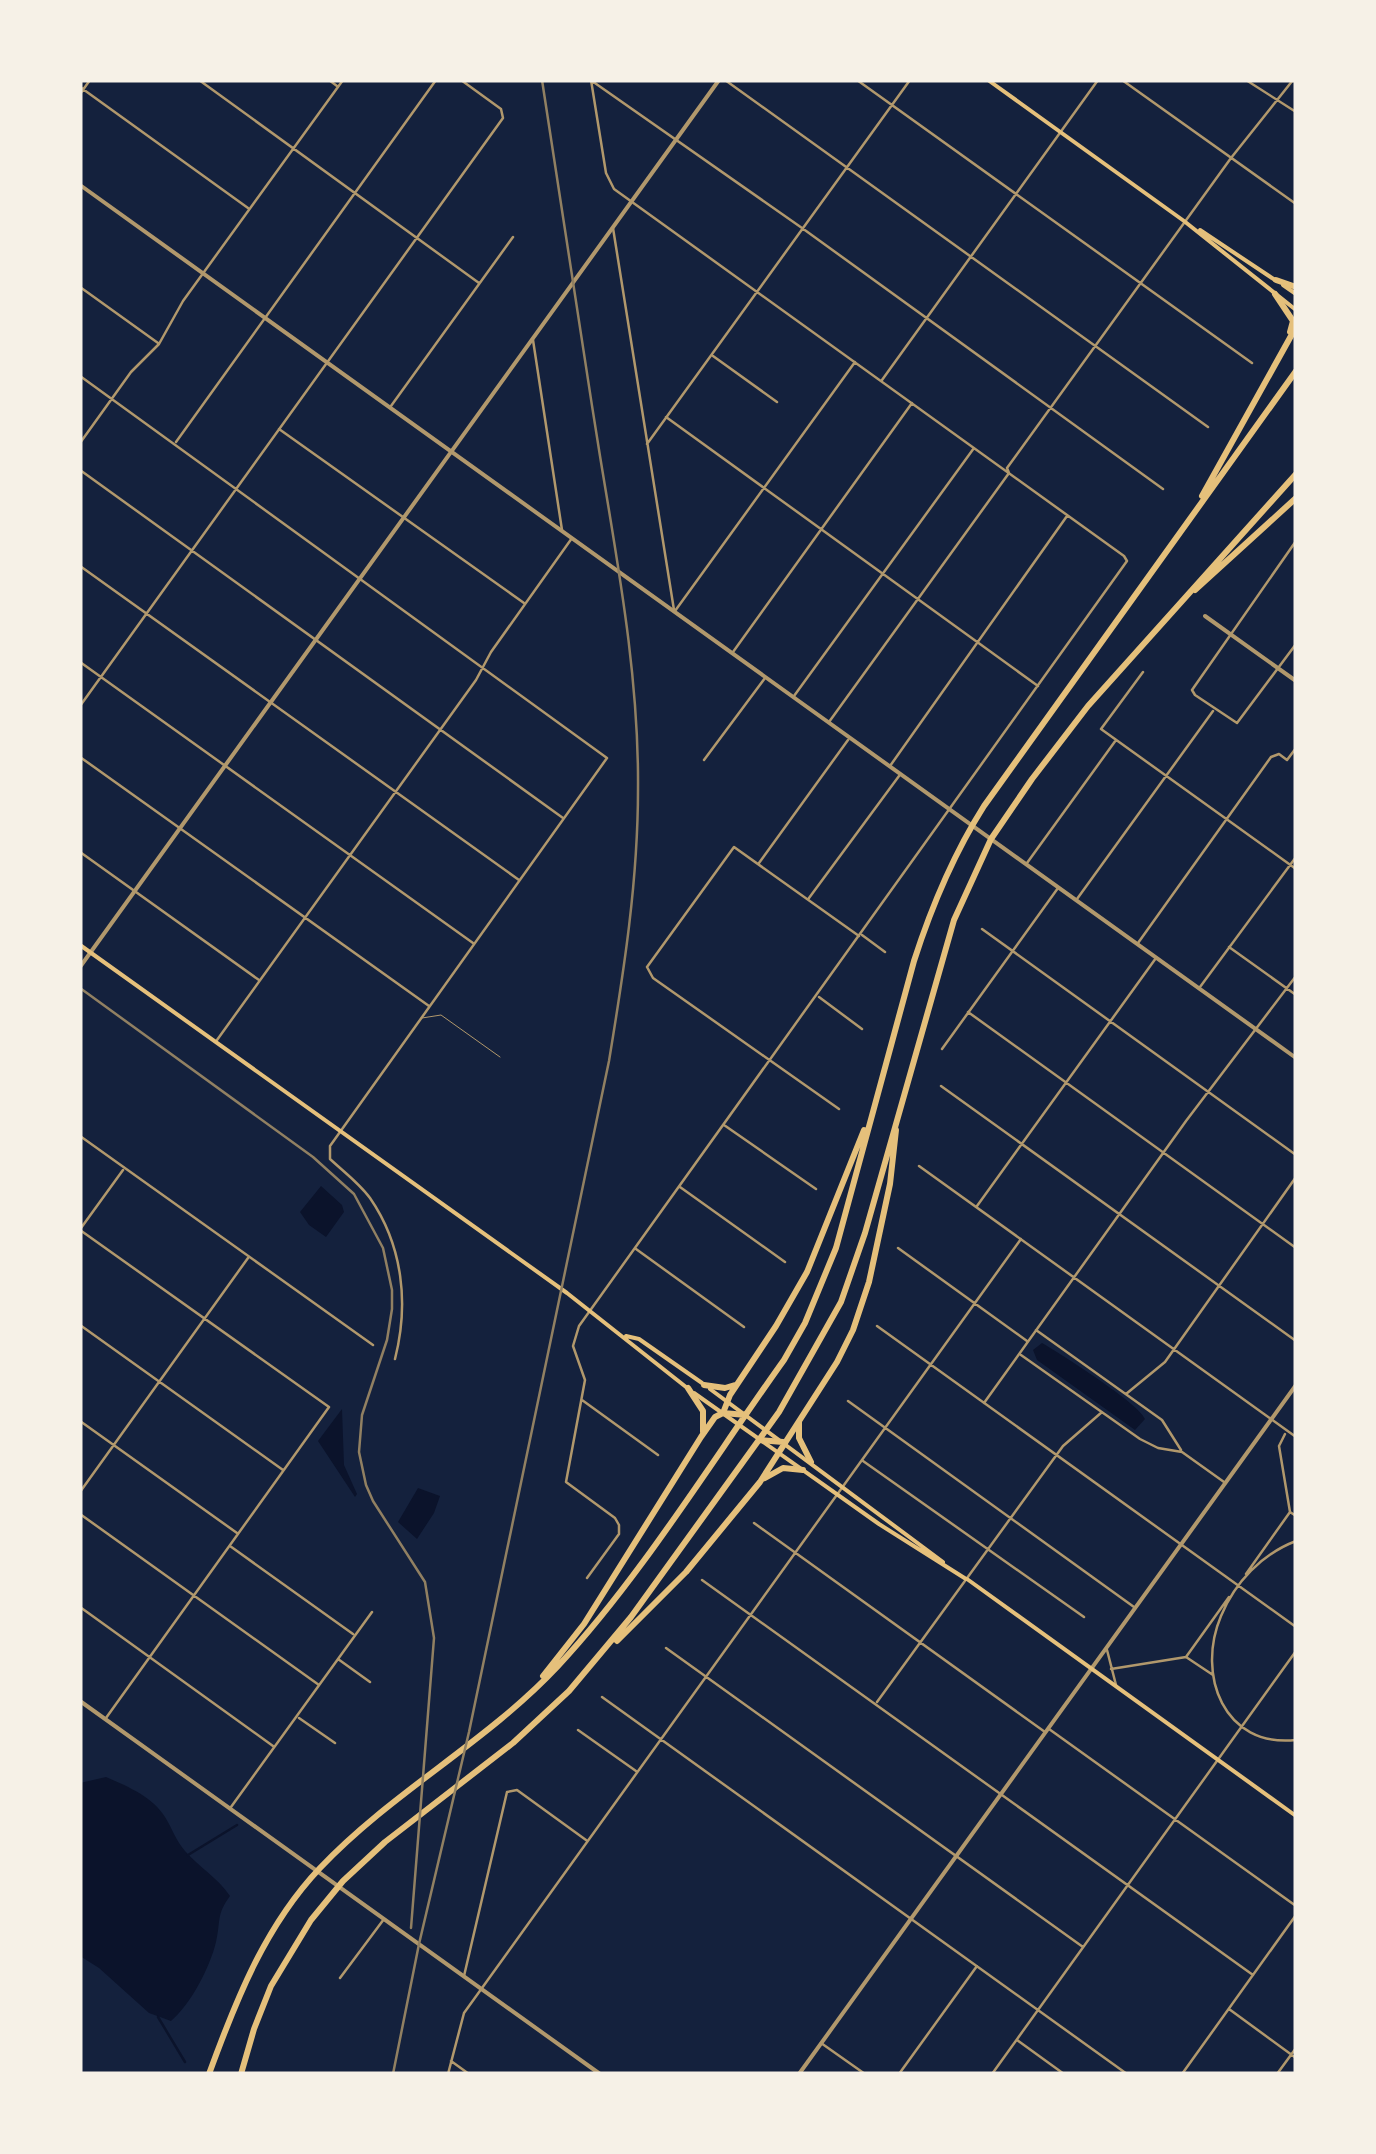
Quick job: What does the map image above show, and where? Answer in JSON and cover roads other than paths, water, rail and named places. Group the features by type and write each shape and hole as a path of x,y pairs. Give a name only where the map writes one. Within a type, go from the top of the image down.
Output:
{"highway":[{"path":"1276,280 1296,290"},
{"path":"1274,294 1293,320 1287,340"},
{"path":"1194,512 1296,327"},
{"path":"209,2074 252,1968 280,1918 305,1886 340,1848 502,1718 557,1668 598,1618 784,1360 823,1284 928,916 958,850 984,806 1296,372"},
{"path":"598,1659 779,1412 841,1302 954,920 1003,819 1088,706 1296,474"},
{"path":"1168,615 1296,498"},
{"path":"723,1413 736,1384 807,1272 874,1106"},
{"path":"240,2074 271,1986 302,1932 326,1901 408,1823 557,1704 686,1572 760,1482 846,1346 870,1282 890,1184 899,1109"},
{"path":"704,1384 724,1388 736,1384"},
{"path":"688,1388 704,1411 701,1437"},
{"path":"520,1703 584,1624 714,1417 723,1413 746,1415"},
{"path":"799,1421 799,1438 811,1462"},
{"path":"759,1440 784,1442"},
{"path":"760,1482 782,1468 803,1470"}],"main road":[{"path":"988,80 1184,221 1276,280"},
{"path":"1184,221 1296,310"},
{"path":"80,944 590,1310 625,1336 633,1348 759,1440 966,1579"},
{"path":"625,1336 639,1339 704,1384 966,1579 1296,1816"}],"street":[{"path":"90,80 81,90 250,209"},
{"path":"198,80 479,283"},
{"path":"328,80 338,87"},
{"path":"80,442 131,372 159,344 204,274 343,80"},
{"path":"175,444 436,80"},
{"path":"80,706 503,118 501,109 462,80"},
{"path":"591,80 1162,489"},
{"path":"588,1578 618,1534 619,1526 566,1482 585,1380 573,1346 579,1326 1126,564 1126,557 614,189 606,174 591,80"},
{"path":"80,966 722,80 1208,427"},
{"path":"858,80 1252,363"},
{"path":"647,444 910,80"},
{"path":"881,381 1098,80"},
{"path":"1122,80 1296,204"},
{"path":"1248,80 1296,112"},
{"path":"1009,473 1007,468 1184,221 1293,80"},
{"path":"80,185 1296,1058"},
{"path":"613,228 674,612"},
{"path":"390,407 513,236"},
{"path":"80,287 159,344"},
{"path":"532,339 562,532"},
{"path":"711,354 777,402"},
{"path":"674,612 855,362"},
{"path":"80,376 607,758 330,1146 330,1159 371,1200 398,1262 404,1315 395,1360"},
{"path":"732,653 912,403"},
{"path":"666,417 1039,687"},
{"path":"279,430 526,604"},
{"path":"794,697 974,448"},
{"path":"80,470 564,819"},
{"path":"829,724 1009,473"},
{"path":"889,768 1068,516"},
{"path":"216,1042 572,538"},
{"path":"1296,541 1192,690 1237,723 1296,644"},
{"path":"80,566 520,881"},
{"path":"1206,616 1296,681"},
{"path":"80,662 474,944"},
{"path":"1143,672 1101,729 1296,869"},
{"path":"704,760 766,677"},
{"path":"1076,900 1214,709"},
{"path":"758,864 849,739"},
{"path":"1026,864 1116,740"},
{"path":"1137,944 1272,756 1279,754 1287,760 1296,748"},
{"path":"80,757 430,1006"},
{"path":"808,900 899,775"},
{"path":"839,1109 653,978 647,967 734,847 885,952"},
{"path":"80,852 260,980"},
{"path":"1199,989 1296,857"},
{"path":"942,1050 1058,887"},
{"path":"982,930 1296,1155"},
{"path":"1229,947 1296,996"},
{"path":"976,1208 1156,958"},
{"path":"984,1403 1296,976"},
{"path":"817,996 862,1029"},
{"path":"968,1012 1296,1248"},
{"path":"941,1086 1296,1342"},
{"path":"724,1124 816,1189"},
{"path":"80,1136 373,1345"},
{"path":"919,1166 1296,1437"},
{"path":"105,1718 329,1407 80,1230 124,1168"},
{"path":"1126,1394 1160,1366 1296,1177"},
{"path":"680,1186 785,1262"},
{"path":"448,2074 460,2021 481,1989 1020,1239"},
{"path":"635,1248 744,1327"},
{"path":"898,1248 1028,1342"},
{"path":"80,1492 249,1257"},
{"path":"80,1325 284,1471"},
{"path":"878,1326 1296,1627"},
{"path":"1036,1330 1162,1420 1182,1452"},
{"path":"1019,1354 1149,1444 1182,1452 1226,1482"},
{"path":"798,2074 1296,1385"},
{"path":"581,1400 658,1455"},
{"path":"848,1401 1135,1608"},
{"path":"876,1704 1056,1455 1102,1412"},
{"path":"80,1421 238,1534"},
{"path":"1186,1657 1290,1512 1278,1446 1287,1431"},
{"path":"862,1460 1084,1617"},
{"path":"1290,1512 1296,1516"},
{"path":"80,1514 319,1685"},
{"path":"754,1522 1296,1906"},
{"path":"1296,1541 1272,1552 1238,1585 1217,1628 1214,1676 1222,1701 1240,1728 1274,1741 1296,1740"},
{"path":"230,1546 354,1635"},
{"path":"702,1580 1253,1975"},
{"path":"80,1607 274,1747"},
{"path":"230,1808 372,1612"},
{"path":"666,1648 1083,1948"},
{"path":"1106,1648 1116,1687"},
{"path":"992,2074 1296,1651"},
{"path":"1111,1669 1186,1657 1214,1676"},
{"path":"338,1659 370,1682"},
{"path":"602,1696 1127,2074"},
{"path":"80,1700 600,2074"},
{"path":"297,1716 334,1743"},
{"path":"578,1730 637,1772"},
{"path":"464,1976 505,1797 513,1789 588,1840"},
{"path":"1182,2074 1296,1915"},
{"path":"340,1978 384,1919"},
{"path":"899,2074 977,1966"},
{"path":"1228,2009 1294,2056"},
{"path":"1017,2040 1064,2074"},
{"path":"821,2043 864,2074"},
{"path":"1277,2074 1294,2056 1296,2048"},
{"path":"451,2061 468,2074"},
{"path":"1186,2069 1193,2074"}],"lane":[{"path":"422,1018 441,1015 500,1056"}],"water":[{"path":"321,1186 342,1205 344,1212 326,1237 309,1225 300,1212"},
{"path":"1042,1343 1114,1391 1145,1419 1135,1430 1037,1360 1033,1350"},
{"path":"342,1409 344,1465 355,1497 318,1441"},
{"path":"418,1488 440,1496 417,1539 398,1522"},
{"path":"106,1777 154,1804 185,1851 230,1896 221,1913 204,1974 186,2005 171,2021 149,2013 80,1956 80,1783"}],"waterway":[{"path":"188,1855 237,1825"},
{"path":"158,2017 185,2062"}],"railway":[{"path":"393,2074 469,1732 609,1061 636,858 637,747 631,663 542,80"},
{"path":"80,988 313,1157 354,1194 383,1248 392,1309 387,1340 362,1415 359,1452 373,1501 425,1582 434,1638 411,1928"}]}
